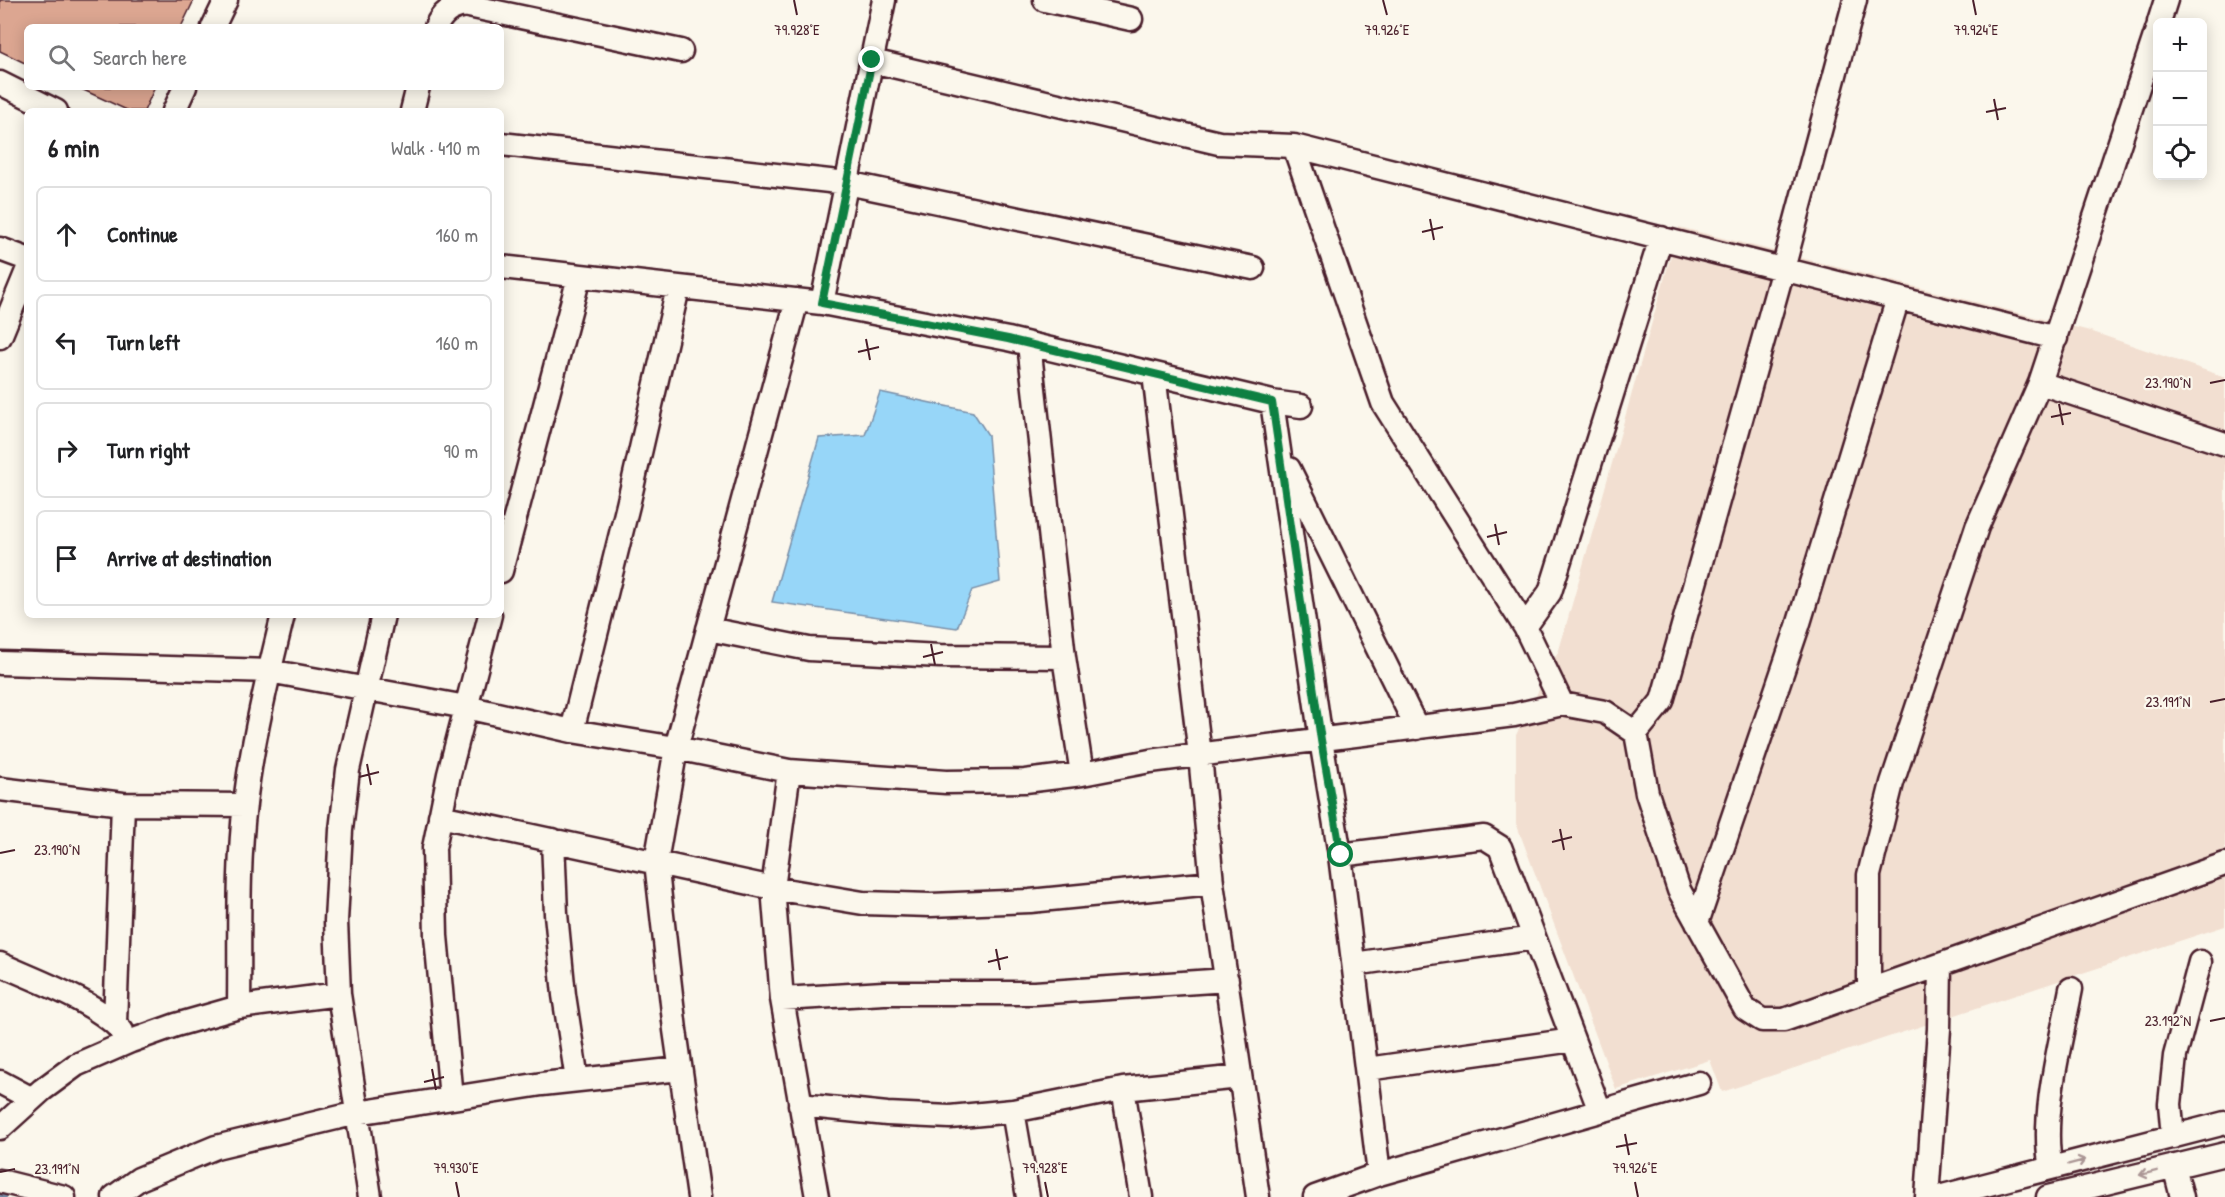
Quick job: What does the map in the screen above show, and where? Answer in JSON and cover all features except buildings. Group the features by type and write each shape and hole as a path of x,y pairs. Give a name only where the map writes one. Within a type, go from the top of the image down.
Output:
{"street":[{"path":"214,24 226,0"},
{"path":"822,303 884,0"},
{"path":"1045,0 1131,20"},
{"path":"1636,733 1662,701 1783,269 1855,0"},
{"path":"2160,18 2166,0"},
{"path":"438,24 441,17 452,7 495,5 681,51"},
{"path":"1869,990 1869,874 1892,783 1977,527 2040,383 2056,338 2153,39"},
{"path":"872,60 1219,143 1294,146 2056,338"},
{"path":"0,83 50,108"},
{"path":"175,108 184,90"},
{"path":"413,108 417,90"},
{"path":"504,144 847,183 1253,268"},
{"path":"1294,146 1383,403 1525,627 1562,704"},
{"path":"1525,627 1550,592 1661,238"},
{"path":"0,249 24,258"},
{"path":"504,267 822,303 1029,344 1272,402 1301,406"},
{"path":"504,560 579,277"},
{"path":"0,337 24,278"},
{"path":"572,731 678,288"},
{"path":"1696,923 1798,627 1898,298"},
{"path":"699,1197 680,1069 656,862 676,748 796,300"},
{"path":"1029,344 1064,657 1082,774"},
{"path":"1154,374 1200,755 1212,883 1258,1197"},
{"path":"2040,383 2225,444"},
{"path":"1272,402 1321,740 1341,855 1379,1174"},
{"path":"1279,449 1418,729"},
{"path":"239,1007 240,884 245,805 269,671 282,618"},
{"path":"370,1197 339,994 336,921 341,830 348,770 382,618"},
{"path":"451,1098 436,936 434,848 488,618"},
{"path":"708,629 809,649 940,656 1064,657"},
{"path":"0,663 269,671 466,707 572,731 676,748 789,771 946,782 1024,781 1082,774 1150,761 1418,729 1514,715 1562,704 1605,712 1636,733 1647,793 1679,890 1745,1010 1762,1020 1784,1020 2225,864"},
{"path":"789,771 773,888 782,999 817,1197"},
{"path":"0,789 123,804 245,805"},
{"path":"115,1023 123,804"},
{"path":"440,816 773,888 863,903 931,905 1030,901 1212,883"},
{"path":"1341,855 1484,837 1500,847 1600,1111"},
{"path":"553,840 556,914 564,995 577,1080"},
{"path":"1354,964 1534,938"},
{"path":"2173,1137 2170,1104 2175,1056 2200,962"},
{"path":"0,964 88,1005 115,1023 131,1041"},
{"path":"1927,1197 1939,1029 1940,965"},
{"path":"782,999 884,993 1035,993 1227,980"},
{"path":"2051,1168 2048,1154 2050,1104 2071,989"},
{"path":"0,1128 32,1099 76,1065 131,1041 176,1024 239,1007 339,994"},
{"path":"1367,1069 1573,1040"},
{"path":"114,1197 139,1179 216,1147 357,1113 577,1080 680,1069"},
{"path":"800,1105 887,1114 950,1117 1013,1111 1123,1089 1240,1077"},
{"path":"0,1082 32,1099"},
{"path":"1315,1197 1379,1174 1699,1083"},
{"path":"1123,1089 1141,1197"},
{"path":"1013,1111 1028,1197"},
{"path":"1939,1197 2225,1123"},
{"path":"2048,1197 2225,1154"},
{"path":"2174,1166 2182,1197"},
{"path":"0,1182 64,1197"}],"shaded area":[{"path":"1679,227 2090,331 2225,377 2225,926 1722,1092 1710,1060 1616,1089 1516,823 1516,735 1559,650"}],"water":[{"path":"880,392 973,412 988,435 1000,582 972,590 957,628 772,602 819,438 865,435"}],"waterway":[{"path":"0,1196 4,1197"}],"route":[{"path":"872,60 822,303 1008,339 1272,402 1321,740 1341,855"}]}
